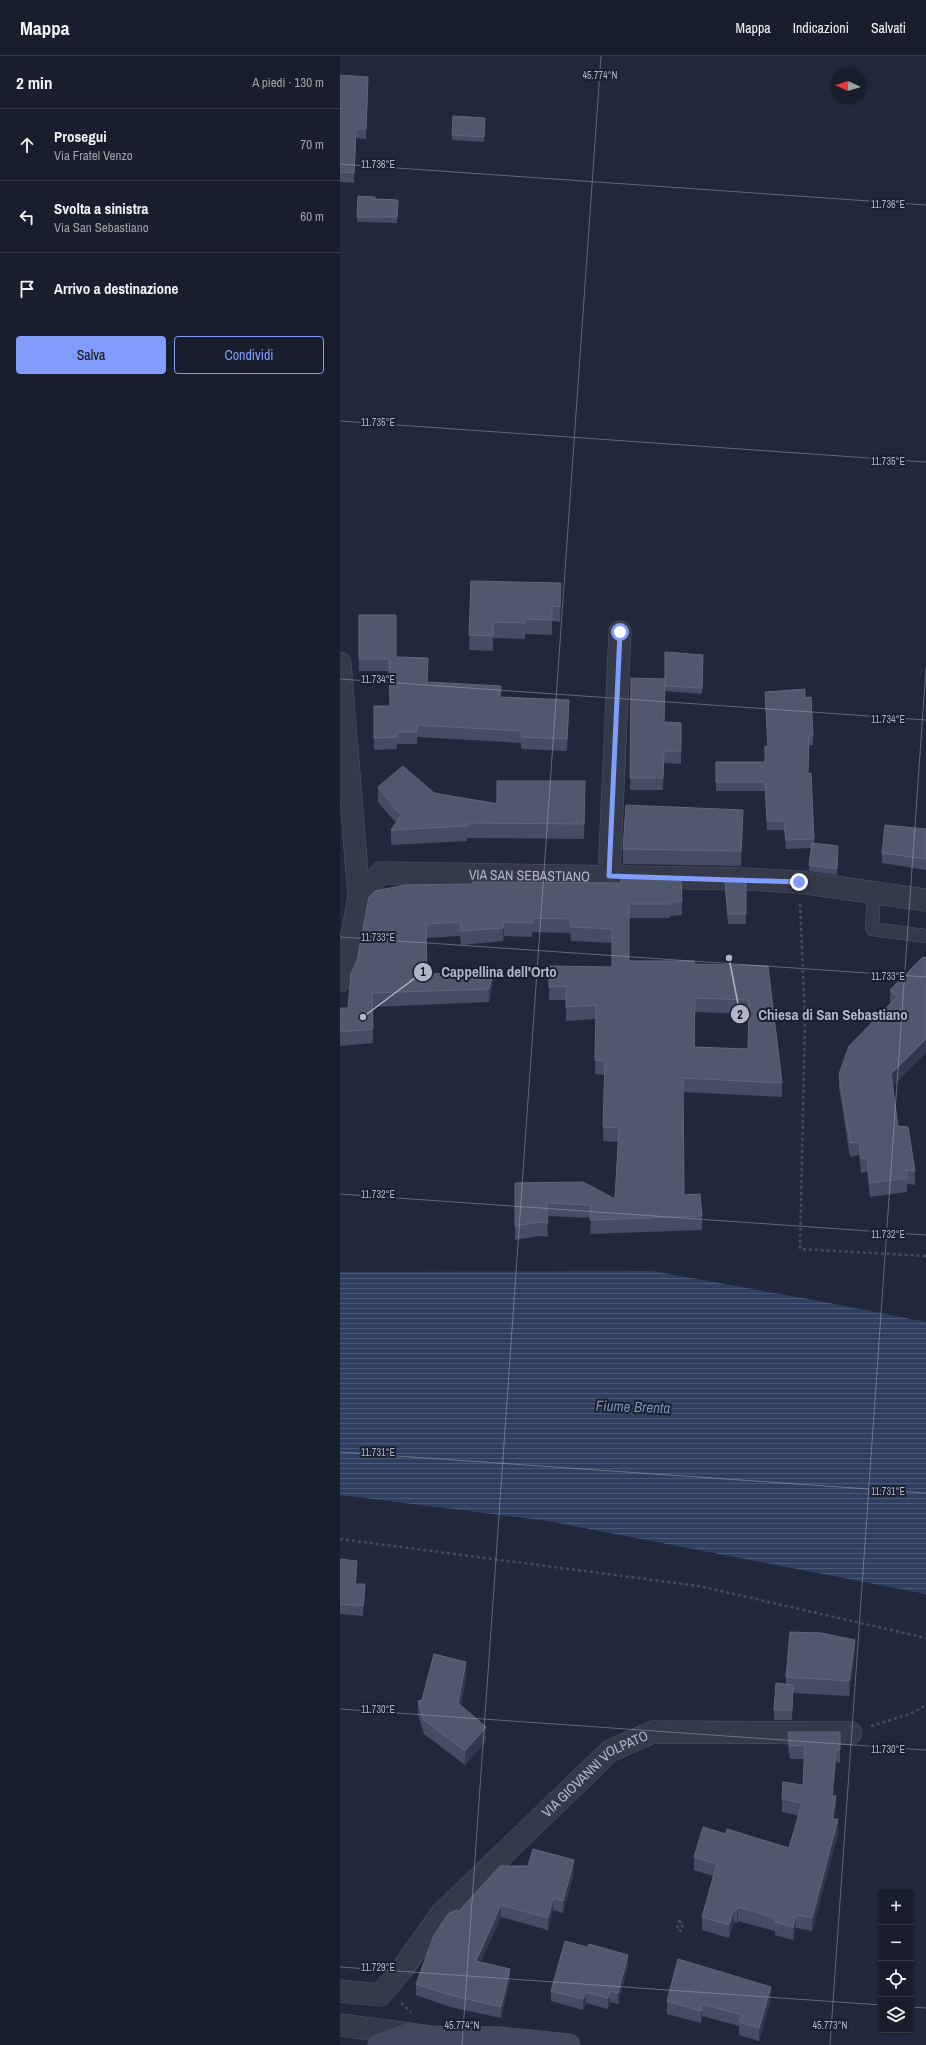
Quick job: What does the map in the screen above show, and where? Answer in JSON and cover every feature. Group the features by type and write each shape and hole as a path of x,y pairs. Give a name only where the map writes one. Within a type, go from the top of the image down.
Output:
{"street":[{"path":"609,876 620,632"},
{"path":"340,663 359,897 345,972 340,981"},
{"name":"VIA SAN SEBASTIANO","path":"359,897 381,873 609,876 799,882 926,900"},
{"name":"VIA GIOVANNI VOLPATO","path":"340,1990 380,1995 403,1968 442,1913 610,1751 653,1732 851,1733"},
{"path":"342,2025 431,2036 500,2038 569,2045"},
{"path":"342,2025 354,2033 358,2045"},
{"path":"379,2045 409,2034"}],"lane":[{"path":"874,893 872,929 926,936"}],"path":[{"path":"799,882 805,1018 800,1249 926,1256"},
{"path":"340,1539 699,1586 926,1638"},
{"path":"851,1733 910,1714 926,1705"}],"water":[{"name":"Fiume Brenta","path":"653,1271 926,1322 926,1594 548,1521 340,1495 340,1272"}],"building":[{"path":"340,75 368,77 366,129 356,129 354,173 340,172"},
{"path":"453,116 485,118 484,137 452,135"},
{"path":"358,196 375,197 375,199 398,200 397,217 357,217"},
{"path":"471,581 561,583 560,607 552,606 552,620 525,619 525,623 493,622 493,636 469,635"},
{"path":"359,615 396,615 396,657 428,658 427,682 501,686 500,697 569,700 567,739 521,737 522,731 417,725 417,732 397,732 397,737 374,738 374,706 390,706 389,659 359,659"},
{"path":"665,652 703,655 702,688 665,686"},
{"path":"631,678 665,679 664,722 681,723 681,751 664,751 663,778 630,778"},
{"path":"805,689 805,698 811,697 813,736 809,736 808,774 811,773 814,839 786,840 784,821 767,821 765,782 716,782 716,762 765,762 765,746 768,747 765,692"},
{"path":"403,766 434,793 497,804 497,781 585,781 584,824 467,823 467,826 391,830 401,815 378,787"},
{"path":"626,805 743,810 741,851 623,849"},
{"path":"885,825 926,829 926,859 882,853"},
{"path":"812,843 838,846 837,869 809,865"},
{"path":"621,876 681,877 682,901 670,902 670,904 629,904 629,961 694,961 694,964 768,966 782,1083 683,1078 684,1195 700,1194 702,1216 590,1220 591,1205 546,1203 548,1223 539,1222 515,1226 515,1183 583,1182 615,1199 619,1128 603,1127 605,1061 595,1060 596,1005 566,1007 566,986 549,987 549,966 612,967 612,929 571,927 570,919 532,918 532,923 504,922 503,928 461,931 460,922 426,924 427,974 493,972 489,989 372,993 373,1029 340,1032 340,1008 348,1008 351,973 357,961 369,897 375,891 405,885 473,884 473,882 621,883","holes":["695,998 749,1000 748,1049 694,1047"]},
{"path":"725,881 746,881 746,914 728,914"},
{"path":"923,957 926,958 926,1039 891,1074 898,1126 908,1127 915,1171 906,1170 907,1178 870,1183 867,1158 861,1159 859,1142 850,1143 839,1074 849,1046 897,997 890,990"},
{"path":"340,1559 357,1561 355,1584 365,1584 363,1606 340,1604"},
{"path":"790,1632 821,1633 855,1640 849,1681 786,1677"},
{"path":"434,1654 466,1662 458,1703 486,1727 465,1751 424,1720 418,1701 422,1700"},
{"path":"776,1683 793,1685 792,1710 774,1710"},
{"path":"788,1732 840,1732 840,1750 836,1749 832,1796 836,1796 832,1819 838,1819 812,1918 796,1915 793,1927 775,1922 776,1918 738,1907 737,1910 734,1909 729,1925 702,1917 717,1864 694,1857 703,1827 726,1834 727,1829 789,1848 802,1803 782,1799 783,1782 803,1785 805,1745 790,1746"},
{"path":"533,1849 574,1860 563,1901 553,1898 548,1918 501,1905 476,1961 510,1969 501,2007 450,1995 416,1984 434,1935 448,1914 456,1910 459,1911 500,1866 528,1866"},
{"path":"565,1941 587,1947 589,1944 628,1955 618,1993 610,1991 608,1998 586,1992 583,1999 551,1991"},
{"path":"678,1959 771,1987 759,2028 739,2022 742,2015 702,2004 701,2011 667,2001"}],"place":[{"name":"Chiesa di San Sebastiano","path":"729,958"},
{"name":"Cappellina dell'Orto","path":"363,1017"}],"route":[{"path":"620,632 609,876 656,876 799,882"}]}
